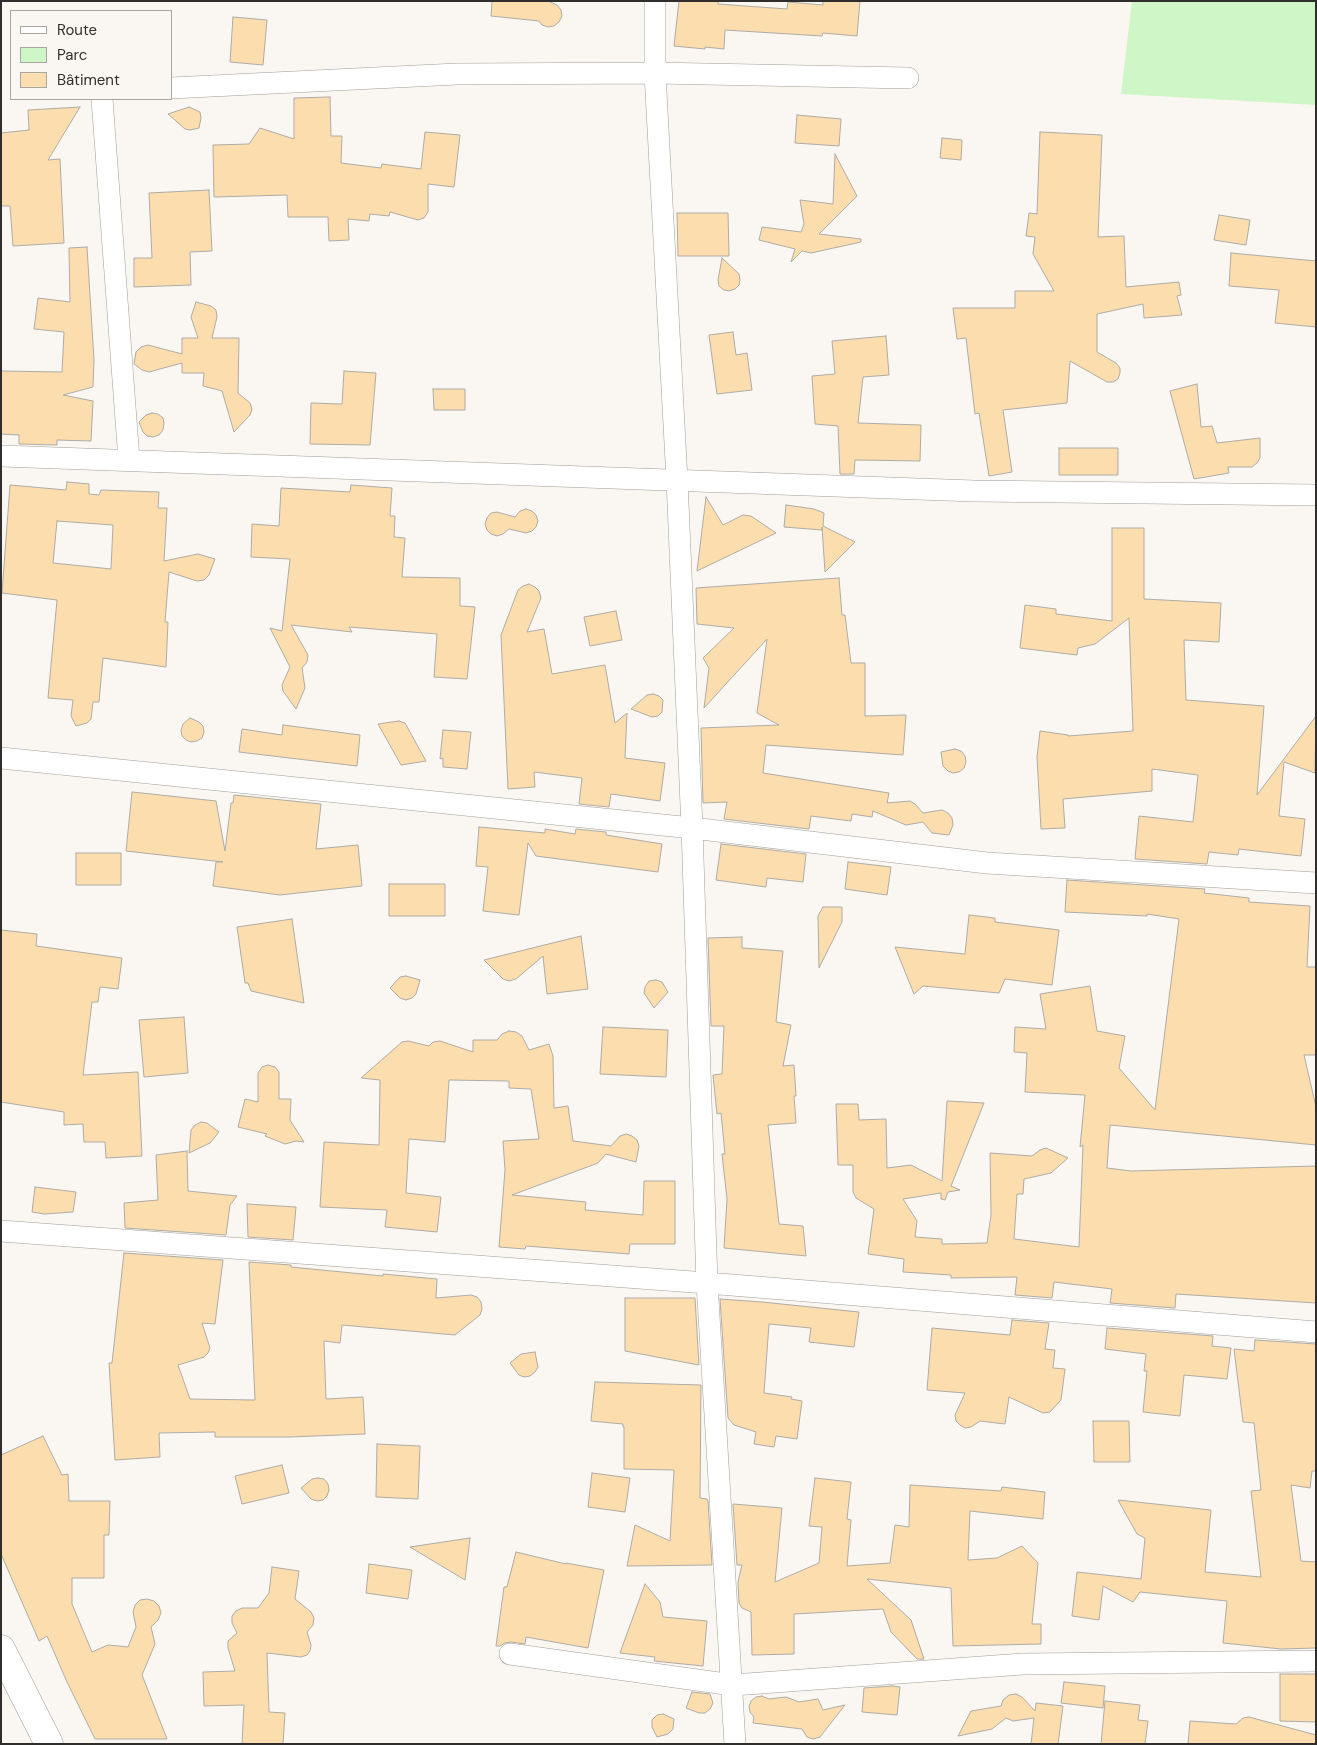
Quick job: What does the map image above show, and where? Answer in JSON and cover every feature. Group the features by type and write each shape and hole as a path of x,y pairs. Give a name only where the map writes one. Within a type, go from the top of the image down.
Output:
{"highway":[{"path":"1,1649 49,1744"}],"street":[{"path":"655,1 655,73 677,480 692,828 707,1283 735,1744"},
{"path":"172,88 457,74 655,73 908,78"},
{"path":"102,100 129,460"},
{"path":"1,456 974,491 1316,495"},
{"path":"1,758 692,828 987,863 1316,884"},
{"path":"1,1231 707,1283 1316,1332"},
{"path":"510,1654 732,1684 1023,1664 1316,1661"}],"green space":[{"path":"1132,1 1316,1 1316,105 1121,94"}],"building":[{"path":"492,1 548,1 557,5 561,10 562,16 554,26 548,27 542,25 539,21 491,16"},
{"path":"679,1 718,1 718,4 787,9 788,2 823,5 823,1 860,1 857,36 823,33 822,36 725,30 724,49 674,46"},
{"path":"233,17 267,20 263,65 230,62"},
{"path":"330,97 331,136 342,136 341,163 381,168 382,164 421,169 425,132 460,135 454,187 428,184 428,212 424,218 418,220 390,212 389,216 370,214 369,221 348,219 349,240 329,241 328,217 288,217 287,195 214,197 213,145 249,144 260,128 294,139 294,98"},
{"path":"80,107 48,160 60,159 64,243 13,246 10,206 1,206 1,133 29,130 28,110"},
{"path":"189,107 200,112 199,128 185,129 168,114"},
{"path":"797,115 841,119 839,146 795,143"},
{"path":"1040,132 1102,135 1098,237 1124,236 1126,287 1179,282 1181,295 1177,296 1182,315 1144,318 1143,304 1097,314 1097,352 1116,363 1120,368 1118,379 1113,382 1107,382 1070,361 1067,403 1003,410 1012,472 989,476 979,413 975,414 966,338 957,339 953,308 1015,308 1015,291 1054,291 1033,254 1035,237 1026,236 1029,213 1037,214"},
{"path":"942,138 962,140 961,160 940,158"},
{"path":"835,154 857,196 819,234 861,239 861,242 811,253 802,251 791,262 795,249 759,240 762,227 801,232 804,224 800,200 833,204"},
{"path":"209,190 212,251 190,252 191,285 134,287 134,258 152,258 149,193"},
{"path":"677,213 728,213 729,256 678,256"},
{"path":"1219,215 1250,220 1246,245 1214,240"},
{"path":"87,247 94,360 93,387 63,395 93,401 91,441 57,440 57,445 19,444 19,435 1,434 1,371 62,372 64,332 34,329 38,298 70,302 69,248"},
{"path":"1231,253 1316,261 1316,327 1275,323 1279,290 1229,286"},
{"path":"722,258 739,274 739,285 729,291 719,286 718,280"},
{"path":"196,302 211,306 216,310 217,317 212,338 239,338 238,393 250,403 252,409 250,415 234,432 222,391 203,386 204,373 182,373 182,363 149,372 142,370 134,364 136,352 141,347 148,345 182,354 182,338 198,338 191,317"},
{"path":"733,332 736,355 747,353 752,390 717,394 709,335"},
{"path":"886,336 889,375 863,377 858,423 921,425 920,461 855,460 854,474 840,474 838,426 815,424 812,376 835,374 832,341"},
{"path":"344,371 376,373 370,445 310,444 311,403 342,404"},
{"path":"1197,384 1201,427 1212,426 1217,443 1260,438 1260,458 1252,467 1228,467 1229,473 1194,479 1170,391"},
{"path":"433,389 465,389 465,410 434,410"},
{"path":"158,414 163,418 164,423 163,430 159,435 153,437 147,436 143,432 139,422 146,415"},
{"path":"1059,448 1118,448 1118,475 1059,475"},
{"path":"67,482 89,484 89,494 99,495 101,490 159,492 158,508 167,508 164,561 198,554 215,559 209,575 204,580 197,581 169,572 165,622 168,622 166,667 103,658 99,702 93,702 91,719 87,723 76,726 71,716 73,700 48,698 57,600 2,593 10,485 66,490","holes":["57,521 113,525 111,569 53,563"]},
{"path":"351,485 392,488 390,516 395,516 394,537 405,538 402,577 460,578 460,606 475,607 467,679 434,677 437,634 349,627 352,632 291,625 308,655 307,662 302,668 305,688 296,709 283,691 282,685 290,667 270,628 282,631 290,559 251,557 252,524 279,526 281,488 350,492"},
{"path":"706,497 723,525 743,515 751,516 776,533 697,571"},
{"path":"786,505 814,509 824,513 823,526 855,542 825,572 822,527 822,530 784,527"},
{"path":"526,509 536,515 538,521 532,531 526,533 509,529 497,536 487,530 485,524 491,513 497,512 515,517 520,511"},
{"path":"1112,528 1144,528 1144,599 1221,603 1219,642 1184,640 1186,700 1264,706 1257,795 1316,716 1315,773 1284,762 1279,816 1305,819 1301,856 1239,849 1238,855 1209,852 1207,864 1135,859 1139,816 1193,822 1198,775 1152,769 1152,791 1063,799 1065,828 1041,829 1037,757 1040,731 1068,736 1133,731 1129,618 1095,644 1078,648 1077,655 1020,648 1025,605 1056,609 1056,614 1112,621"},
{"path":"839,578 842,615 845,615 851,663 865,663 865,716 906,715 903,755 766,745 763,773 889,793 887,803 910,801 923,813 942,810 952,818 953,825 949,835 932,833 923,822 906,825 873,811 872,817 852,814 851,821 811,816 809,829 724,819 727,802 703,803 701,728 779,725 757,713 767,639 704,708 709,668 703,658 734,628 697,624 696,588"},
{"path":"529,584 539,591 541,598 527,632 544,629 552,674 605,665 615,723 627,713 625,758 665,763 660,801 611,794 609,807 579,804 582,778 534,772 535,787 508,789 501,635 518,590"},
{"path":"616,611 622,640 590,646 584,617"},
{"path":"653,694 663,700 662,712 658,716 652,717 631,709 647,695"},
{"path":"190,718 203,726 202,738 197,741 191,742 182,736 183,724"},
{"path":"399,721 405,723 426,761 401,765 378,724"},
{"path":"283,725 360,735 357,766 239,752 242,729 282,735"},
{"path":"443,730 471,732 467,769 443,767 443,758 440,759"},
{"path":"955,749 961,751 965,756 966,762 964,768 959,772 953,773 943,766 941,752"},
{"path":"132,792 216,801 225,851 231,803 233,803 234,795 321,804 316,849 358,845 362,886 280,895 213,886 216,862 223,862 126,851"},
{"path":"479,827 545,833 545,829 575,834 576,829 606,832 606,835 662,844 658,872 536,856 528,843 519,915 483,911 488,867 476,866"},
{"path":"721,844 806,854 803,882 767,878 766,887 716,880"},
{"path":"76,853 121,853 121,885 76,885"},
{"path":"848,862 891,867 887,895 845,889"},
{"path":"1067,880 1205,889 1204,893 1249,898 1249,902 1310,906 1307,967 1316,967 1316,1055 1304,1055 1316,1107 1316,1145 1110,1125 1107,1168 1131,1171 1316,1166 1316,1303 1176,1294 1175,1308 1110,1303 1112,1289 1054,1282 1052,1298 1015,1295 1017,1277 951,1278 951,1275 903,1272 904,1259 868,1254 874,1209 856,1198 853,1192 853,1165 838,1165 836,1104 858,1104 859,1120 886,1119 887,1168 911,1165 942,1181 947,1101 984,1103 951,1186 960,1190 948,1192 945,1200 941,1199 941,1193 903,1199 917,1221 915,1237 942,1239 942,1244 987,1243 991,1215 990,1153 1032,1156 1046,1148 1068,1158 1051,1173 1024,1179 1023,1194 1017,1194 1014,1239 1079,1247 1083,1145 1080,1147 1085,1095 1025,1092 1027,1053 1014,1052 1015,1027 1046,1029 1040,994 1090,986 1097,1031 1125,1036 1119,1068 1155,1110 1179,919 1147,914 1147,916 1065,912"},
{"path":"389,884 445,884 445,916 389,916"},
{"path":"823,907 842,907 842,922 819,968 818,916"},
{"path":"969,915 995,918 995,922 1059,930 1052,985 1005,979 999,993 923,986 914,994 895,947 965,954"},
{"path":"292,919 304,1003 251,991 248,983 245,983 237,927"},
{"path":"1,930 37,934 36,946 122,958 118,989 100,987 98,1002 92,1002 83,1075 138,1072 142,1156 106,1158 105,1142 84,1142 83,1124 64,1125 64,1112 1,1102"},
{"path":"581,936 588,989 547,994 543,956 516,979 509,981 503,979 484,960"},
{"path":"742,937 742,948 783,951 776,1022 791,1025 783,1066 794,1065 796,1123 768,1125 779,1224 803,1226 806,1256 724,1248 727,1199 722,1154 725,1154 721,1113 717,1114 713,1075 722,1074 724,1026 711,1026 708,938"},
{"path":"406,976 420,980 416,994 406,1000 400,998 390,988 400,977"},
{"path":"656,980 662,982 668,992 654,1008 644,993 649,981"},
{"path":"184,1017 188,1073 144,1077 139,1020"},
{"path":"603,1027 668,1030 666,1077 600,1074"},
{"path":"509,1031 516,1032 522,1036 529,1050 549,1044 553,1056 554,1108 568,1106 573,1141 611,1146 620,1136 626,1134 637,1140 639,1146 636,1162 606,1154 598,1163 512,1195 586,1202 585,1210 643,1215 644,1181 675,1181 675,1244 630,1244 629,1254 526,1246 525,1249 499,1247 505,1170 503,1141 539,1139 531,1089 509,1088 509,1081 449,1080 445,1142 409,1139 406,1193 441,1197 437,1232 385,1227 387,1210 320,1207 324,1142 379,1145 380,1080 361,1078 402,1042 408,1041 429,1046 433,1042 440,1041 473,1052 473,1040 497,1040 502,1034"},
{"path":"268,1065 275,1067 279,1072 279,1099 291,1099 290,1120 304,1142 296,1141 285,1144 265,1136 267,1134 238,1127 245,1099 258,1102 258,1073 262,1067"},
{"path":"201,1122 207,1123 219,1132 210,1143 189,1153 191,1130"},
{"path":"187,1151 188,1191 237,1196 230,1205 226,1235 125,1228 124,1203 158,1200 156,1155"},
{"path":"35,1187 76,1192 73,1212 44,1214 32,1212"},
{"path":"247,1204 296,1207 293,1240 248,1237"},
{"path":"124,1253 223,1260 215,1324 202,1323 210,1348 208,1353 204,1357 178,1365 190,1399 255,1400 249,1262 383,1276 383,1274 437,1279 436,1298 471,1295 477,1297 481,1302 482,1309 480,1315 455,1335 342,1325 340,1343 324,1341 326,1399 363,1397 365,1434 215,1437 215,1432 159,1433 160,1457 115,1460 109,1363 112,1363"},
{"path":"625,1298 695,1298 699,1365 625,1351"},
{"path":"720,1299 859,1312 854,1347 809,1342 811,1328 769,1324 764,1393 792,1397 791,1399 802,1401 797,1439 776,1436 774,1447 754,1444 756,1432 734,1425 728,1418"},
{"path":"1012,1320 1049,1323 1045,1349 1055,1350 1053,1368 1065,1369 1061,1400 1050,1412 1043,1413 1009,1397 1005,1424 980,1421 971,1427 965,1428 956,1421 955,1415 965,1393 927,1390 932,1328 1010,1335"},
{"path":"1107,1328 1213,1336 1212,1346 1231,1348 1227,1379 1184,1375 1180,1416 1143,1412 1147,1371 1144,1371 1146,1354 1105,1349"},
{"path":"1255,1340 1316,1344 1316,1471 1312,1471 1310,1488 1291,1485 1301,1561 1316,1562 1316,1648 1281,1649 1223,1643 1227,1601 1140,1592 1133,1602 1103,1586 1099,1620 1072,1616 1077,1572 1141,1579 1145,1538 1137,1534 1118,1500 1211,1510 1205,1572 1261,1577 1251,1491 1261,1490 1254,1423 1243,1422 1234,1349 1254,1351"},
{"path":"535,1352 538,1367 535,1372 530,1376 524,1377 519,1375 510,1363 521,1354"},
{"path":"595,1382 701,1385 700,1498 707,1499 708,1501 712,1565 627,1566 635,1525 670,1541 674,1470 624,1469 623,1424 591,1421"},
{"path":"1093,1421 1129,1421 1130,1462 1094,1462"},
{"path":"43,1436 62,1475 68,1474 69,1501 110,1501 109,1535 104,1535 104,1578 72,1578 72,1604 92,1652 108,1645 128,1647 136,1627 133,1612 135,1605 140,1600 147,1599 154,1601 159,1606 161,1613 158,1620 151,1627 155,1644 142,1675 167,1739 95,1739 47,1636 39,1641 1,1554 1,1455"},
{"path":"377,1444 420,1446 418,1499 376,1497"},
{"path":"282,1465 289,1493 242,1504 235,1476"},
{"path":"592,1473 630,1478 625,1512 588,1507"},
{"path":"815,1478 851,1482 847,1519 851,1520 847,1566 890,1563 895,1525 909,1527 910,1485 1001,1491 1002,1487 1045,1492 1043,1519 970,1511 968,1560 997,1558 1022,1546 1038,1563 1032,1624 1041,1624 1041,1644 953,1646 951,1588 867,1579 911,1620 924,1659 917,1659 891,1632 883,1609 794,1614 794,1654 752,1655 751,1612 742,1608 739,1603 738,1582 742,1565 737,1565 733,1504 782,1508 775,1582 819,1563 822,1527 809,1526"},
{"path":"312,1479 324,1479 328,1484 329,1490 323,1500 317,1501 311,1499 301,1488"},
{"path":"470,1538 465,1580 410,1547"},
{"path":"516,1552 566,1564 604,1570 588,1648 526,1637 525,1644 511,1642 496,1646 504,1587 507,1587"},
{"path":"369,1564 412,1570 408,1599 366,1593"},
{"path":"272,1567 299,1571 295,1599 311,1612 314,1618 313,1625 307,1632 311,1645 310,1651 307,1655 301,1657 267,1653 269,1712 285,1713 283,1744 242,1744 244,1705 204,1706 203,1672 235,1671 228,1648 228,1641 237,1633 232,1623 232,1616 242,1608 258,1608 269,1593"},
{"path":"645,1584 660,1602 663,1617 707,1621 703,1666 654,1661 655,1657 620,1653"},
{"path":"1280,1674 1316,1674 1316,1722 1280,1721"},
{"path":"1064,1682 1105,1686 1103,1708 1061,1703"},
{"path":"900,1687 897,1715 862,1712 864,1688"},
{"path":"692,1692 710,1694 713,1703 710,1709 705,1713 699,1713 686,1708"},
{"path":"1016,1694 1022,1697 1035,1711 1036,1703 1063,1706 1058,1744 1031,1744 1034,1718 1013,1721 1006,1718 992,1729 958,1736 971,1711 1001,1706 1003,1700 1009,1695"},
{"path":"762,1696 769,1699 786,1697 799,1702 818,1699 823,1710 845,1705 820,1737 813,1739 807,1737 802,1729 753,1723 754,1717 750,1712 749,1706 756,1697"},
{"path":"1105,1701 1140,1705 1138,1720 1148,1721 1145,1744 1101,1744"},
{"path":"663,1714 674,1719 673,1729 668,1734 657,1737 652,1727 652,1720 657,1715"},
{"path":"1249,1717 1316,1735 1316,1744 1188,1744 1190,1721 1236,1724 1243,1718"}]}
